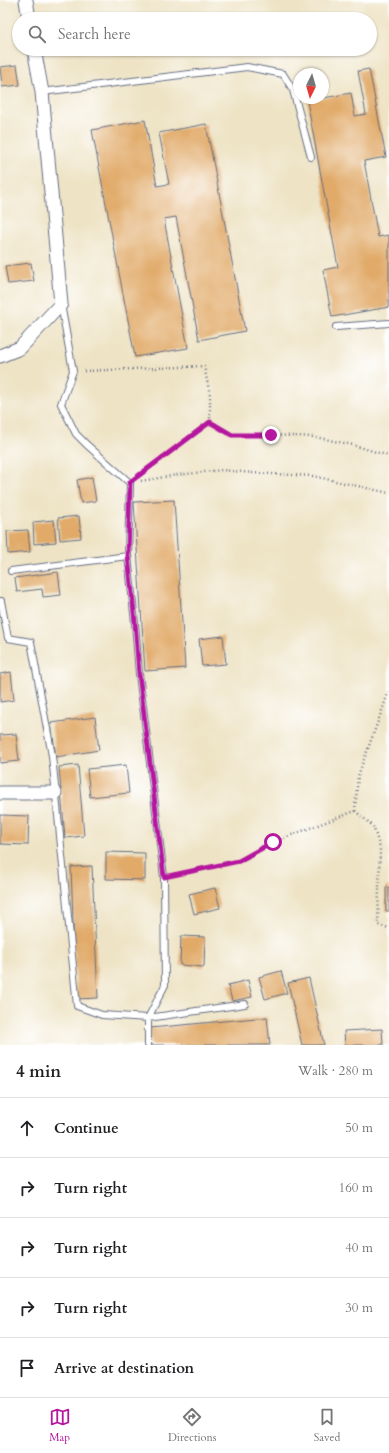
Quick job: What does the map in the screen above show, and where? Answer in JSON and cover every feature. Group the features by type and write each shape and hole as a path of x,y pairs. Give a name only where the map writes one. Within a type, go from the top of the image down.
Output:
{"street":[{"path":"26,0 28,12"},
{"path":"0,356 20,348 61,304 42,92 35,56"},
{"path":"0,793 56,793"}],"lane":[{"path":"42,92 247,67 283,74 293,90 311,157"},
{"path":"61,304 73,371 61,404 76,434 86,445 130,482 128,556 139,674 164,877 165,985 148,1018 148,1045"},
{"path":"336,327 389,323"},
{"path":"12,571 128,556"},
{"path":"1,601 8,638 30,642 52,756 77,1006 102,1015 148,1018 245,1004"}],"path":[{"path":"73,371 204,366 210,395 210,422"},
{"path":"210,422 232,435 315,437 353,445 389,456"},
{"path":"130,482 210,422"},
{"path":"130,482 222,470 313,476 389,493"},
{"path":"354,811 358,776 389,691"},
{"path":"164,877 239,861 273,842 354,811"},
{"path":"354,811 373,826 380,848 378,924 389,928"}],"building":[{"path":"17,65 20,85 2,87 0,67"},
{"path":"369,69 386,157 364,161 378,237 389,235 389,307 332,317 323,270 338,267 308,104 329,104 329,97 351,93 355,116 366,114 358,71"},
{"path":"145,120 157,186 169,184 159,133 206,124 245,331 199,340 176,217 164,219 188,348 135,357 92,130"},
{"path":"31,263 34,281 8,284 5,266"},
{"path":"92,477 96,501 81,503 77,480"},
{"path":"174,500 185,668 145,671 134,502"},
{"path":"79,516 81,538 60,540 58,518"},
{"path":"54,520 56,542 34,544 33,522"},
{"path":"28,530 30,552 8,554 7,531"},
{"path":"58,572 61,595 43,597 42,589 17,592 15,578"},
{"path":"223,636 226,664 202,666 199,639"},
{"path":"11,672 14,700 0,702 0,674"},
{"path":"95,717 99,750 56,757 51,723"},
{"path":"16,734 19,761 0,763 0,735"},
{"path":"78,765 84,836 65,838 59,767"},
{"path":"126,765 129,793 90,797 87,769"},
{"path":"0,815 29,816 28,845 0,844"},
{"path":"106,852 145,853 145,880 106,879"},
{"path":"92,866 98,998 76,999 71,867"},
{"path":"386,887 389,887 389,911 386,911"},
{"path":"215,888 220,908 194,914 189,894"},
{"path":"181,936 205,937 204,967 180,965"},
{"path":"281,971 287,993 265,999 259,977"},
{"path":"309,978 324,1045 302,1045 288,983"},
{"path":"248,980 252,997 232,1001 228,985"},
{"path":"267,1017 270,1045 151,1045 150,1028"},
{"path":"382,1029 383,1045 345,1045 344,1031"}],"route":[{"path":"271,435 232,435 210,422 130,482 128,556 139,674 164,877 239,861 273,842"}]}
